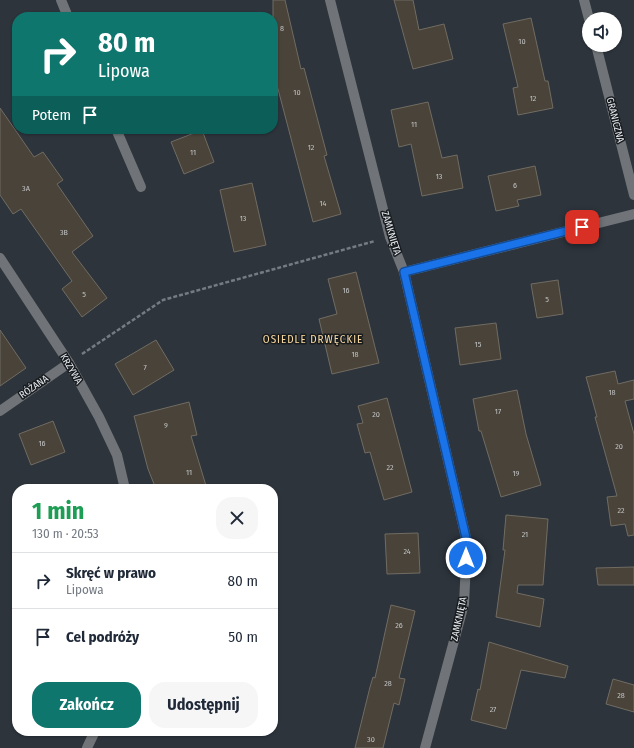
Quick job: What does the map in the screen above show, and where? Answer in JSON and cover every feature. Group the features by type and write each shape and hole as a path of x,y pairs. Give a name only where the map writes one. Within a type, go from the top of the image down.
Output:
{"street":[{"path":"61,0 66,12"},
{"name":"ZAMKNIĘTA","path":"330,0 390,237 404,272 467,542 464,604 425,748"},
{"path":"584,0 587,12"},
{"name":"GRANICZNA","path":"598,52 634,195"},
{"path":"118,134 141,187"},
{"path":"404,272 634,214"},
{"name":"KRZYWA","path":"0,258 69,363 99,417 117,455 124,484"},
{"name":"RÓŻANA","path":"0,411 69,363"},
{"path":"88,748 93,736"}],"path":[{"path":"69,363 163,300 390,237"}],"building":[{"path":"273,0 285,0 301,69 304,68 327,155 324,156 341,214 313,222 278,89 278,12 273,12"},
{"path":"394,0 413,0 419,30 444,24 453,59 413,69"},
{"path":"531,18 545,81 548,81 553,108 518,115 513,88 518,87 503,24"},
{"path":"428,102 442,158 457,155 463,188 422,196 411,144 399,147 391,110"},
{"path":"0,108 12,125 12,134 18,134 34,157 43,152 63,180 57,184 93,236 72,252 107,298 82,317 62,289 72,281 21,209 13,214 0,195"},
{"path":"192,134 204,134 214,162 184,174 171,142"},
{"path":"535,166 541,195 517,200 519,206 496,211 488,176"},
{"path":"252,183 266,245 234,252 220,190"},
{"path":"356,272 379,363 332,374 319,319 337,314 328,279"},
{"path":"558,280 563,314 537,318 531,284"},
{"path":"496,323 501,359 460,365 455,328"},
{"path":"0,330 26,368 0,386"},
{"path":"156,340 174,370 133,395 115,364"},
{"path":"615,371 618,384 634,380 634,399 625,401 634,434 634,535 628,536 625,524 611,526 607,497 617,496 595,417 597,417 586,377"},
{"path":"517,390 526,434 541,485 501,497 481,431 479,431 473,399"},
{"path":"387,398 412,492 384,500 370,452 365,453 357,424 363,423 358,406"},
{"path":"189,402 197,435 191,436 205,484 154,484 148,469 134,416"},
{"path":"53,421 65,452 31,465 19,434"},
{"path":"506,515 548,519 543,585 518,585 517,593 544,599 540,627 496,617 505,550 503,550"},
{"path":"418,533 420,573 387,574 385,534"},
{"path":"634,567 634,585 598,585 596,568"},
{"path":"391,605 415,611 399,678 405,679 399,705 394,703 383,748 355,748 370,687 373,677 375,678"},
{"path":"489,642 568,666 565,678 521,670 506,729 471,720 478,689 480,690"},
{"path":"613,679 634,685 634,712 606,704"}],"district":[{"name":"OSIEDLE DRWĘCKIE","path":"313,339"}],"route":[{"path":"466,558 467,542 404,272 582,227"}]}
